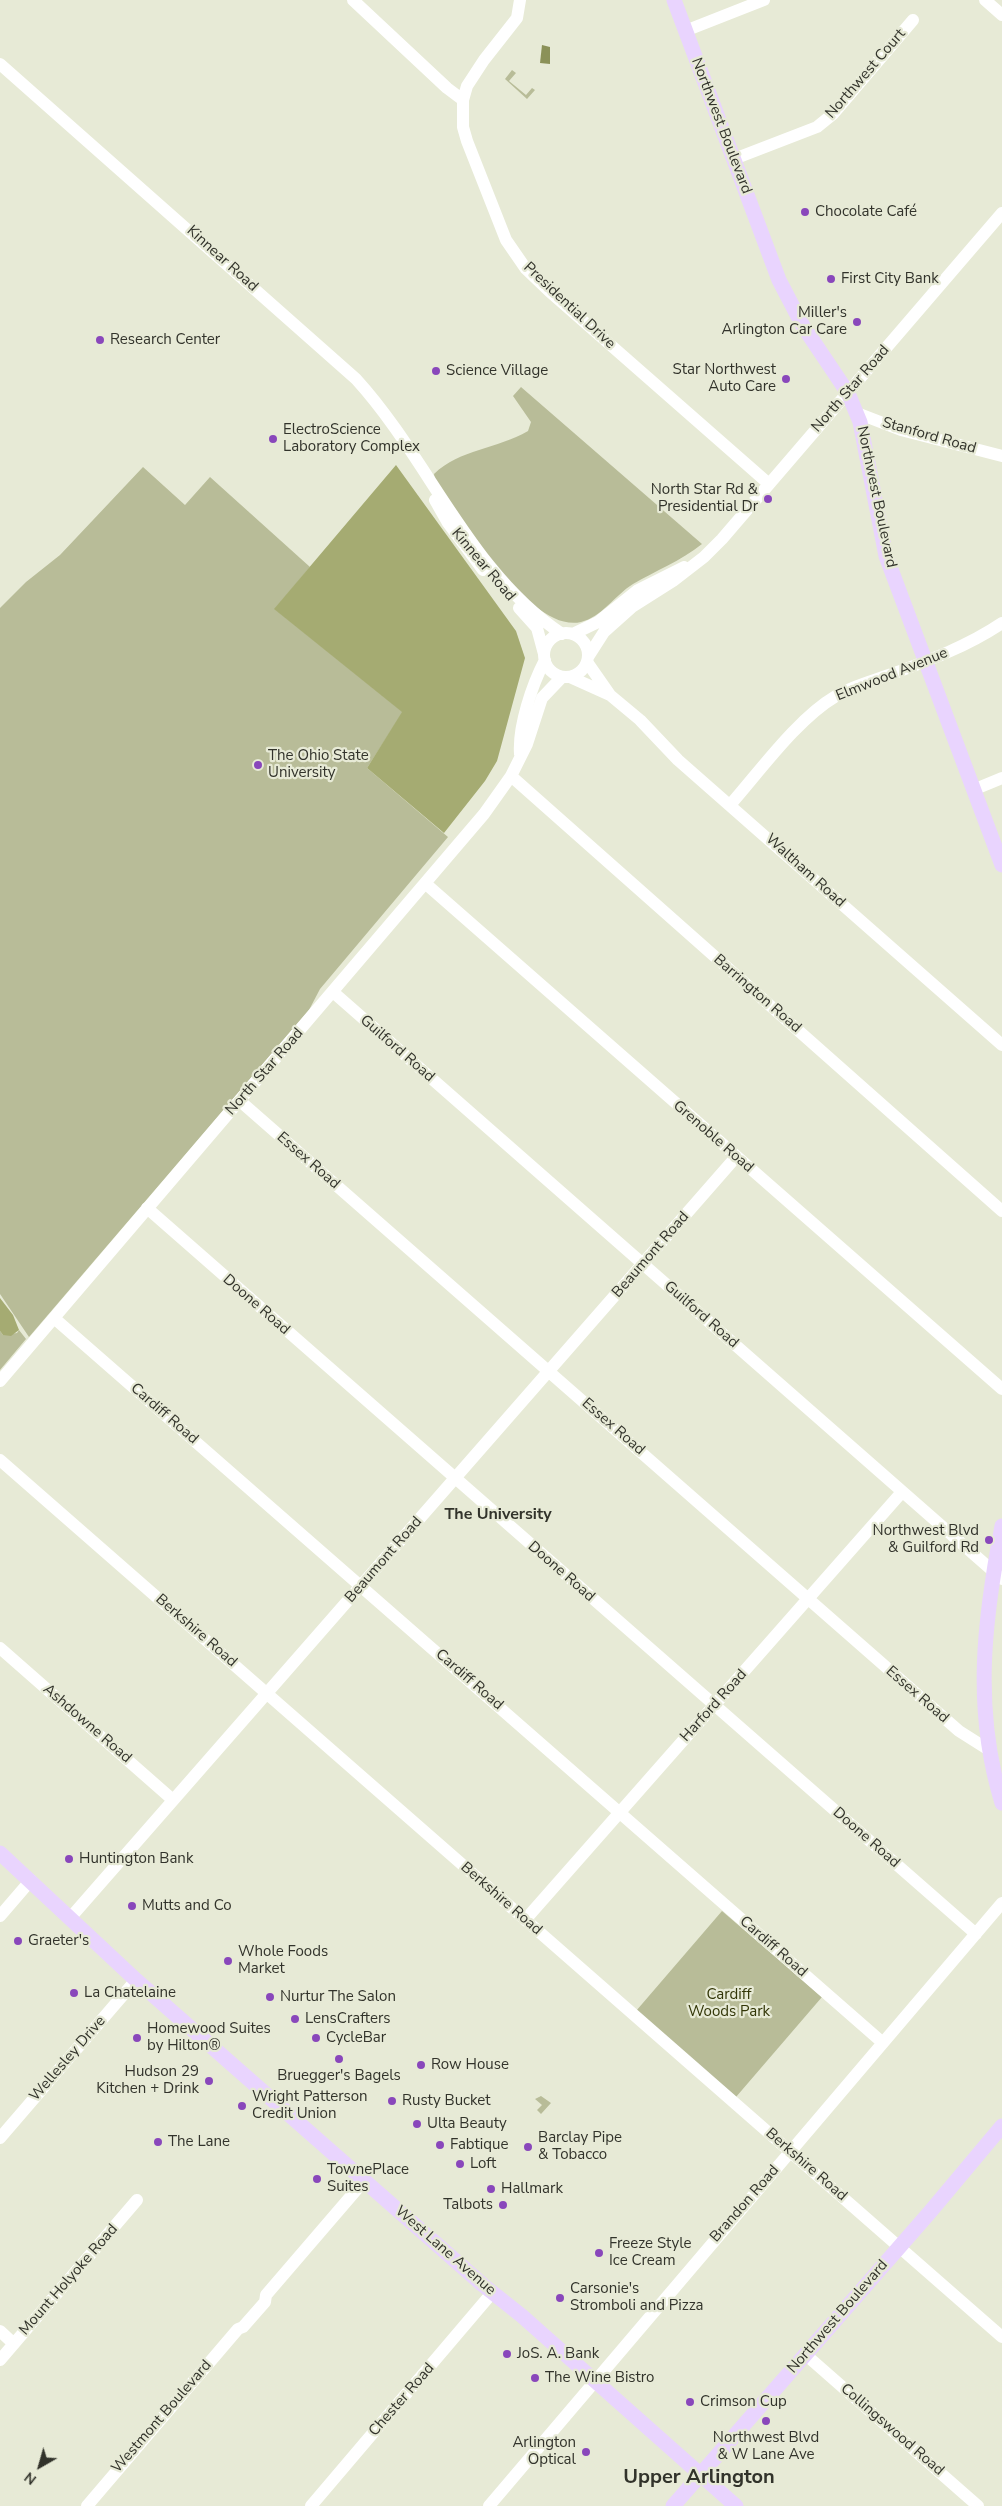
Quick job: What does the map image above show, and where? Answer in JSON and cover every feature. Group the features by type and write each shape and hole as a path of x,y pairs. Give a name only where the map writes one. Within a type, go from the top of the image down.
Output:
{"main road":[{"name":"Northwest Boulevard","path":"674,0 792,308 848,393 857,413 865,443 877,518 886,556 1002,865"},
{"path":"1002,1526 998,1576 986,1622 982,1670 989,1750 1002,1803"},
{"name":"West Lane Avenue","path":"0,1853 71,1917 136,1980 492,2293 522,2316 736,2506"},
{"name":"Northwest Boulevard","path":"673,2506 1001,2133"}],"street":[{"path":"353,0 447,88 463,100"},
{"name":"Presidential Drive","path":"520,0 517,18 472,76 463,100 463,127 467,141 502,231 526,269 769,484"},
{"path":"685,31 764,0"},
{"path":"985,0 1002,15"},
{"name":"Northwest Court","path":"734,159 817,127 833,114 913,20"},
{"name":"Kinnear Road","path":"0,64 356,379 395,428 423,473 480,553 501,579 529,607 567,634"},
{"name":"North Star Road","path":"587,660 604,632 632,607 673,581 722,539 1002,214"},
{"name":"Stanford Road","path":"857,413 901,430 999,451"},
{"name":"Kinnear Road","path":"423,473 448,524 471,556 537,628 545,657"},
{"name":"North Star Road","path":"567,634 598,622 615,606 638,590 668,573 698,561"},
{"name":"Elmwood Avenue","path":"730,805 806,719 822,705 846,691 925,662 983,636 1002,623"},
{"path":"567,634 584,643 587,660 580,672 566,677 551,671 545,657 550,641 567,634"},
{"name":"North Star Road","path":"520,756 521,729 545,657"},
{"name":"Waltham Road","path":"587,660 610,695 730,805 1002,1046"},
{"name":"North Star Road","path":"0,1380 490,808 511,776 527,744 542,698 566,677"},
{"name":"Waltham Road","path":"566,677 610,695"},
{"name":"Barrington Road","path":"511,776 1002,1211"},
{"path":"973,790 1002,778"},
{"name":"Grenoble Road","path":"426,884 1002,1389"},
{"name":"Guilford Road","path":"333,992 998,1576"},
{"name":"Essex Road","path":"240,1101 959,1731 989,1750"},
{"name":"Beaumont Road","path":"71,1917 736,1157"},
{"name":"Doone Road","path":"147,1208 976,1934"},
{"name":"Cardiff Road","path":"54,1318 883,2043"},
{"name":"Berkshire Road","path":"0,1460 1002,2337"},
{"name":"Harford Road","path":"525,1920 902,1492"},
{"name":"Ashdowne Road","path":"0,1648 173,1800"},
{"path":"0,1916 31,1880"},
{"name":"Brandon Road","path":"489,2506 1002,1903"},
{"name":"Wellesley Drive","path":"0,2138 136,1980"},
{"name":"Westmont Boulevard","path":"86,2506 238,2329 243,2328 265,2302 266,2295 364,2181"},
{"name":"Mount Holyoke Road","path":"0,2360 138,2200"},
{"name":"Chester Road","path":"311,2506 492,2293"},
{"path":"0,2331 14,2344"},
{"name":"Collingswood Road","path":"806,2355 978,2506"}],"green space":[{"path":"512,70 516,73 509,81 526,95 532,88 535,90 527,99 505,79"},
{"path":"521,387 702,544 677,561 633,584 602,611 581,622 561,621 540,610 519,592 479,544 435,480 434,474 455,459 504,442 528,431 531,422 513,396"},
{"path":"143,467 185,505 210,477 310,567 275,609 403,712 367,768 448,837 320,989 309,1010 29,1337 0,1294 0,608 26,582 60,555"},
{"path":"19,1330 26,1339 0,1370 0,1331 3,1335 17,1333"},
{"name":"Cardiff Woods Park","path":"722,1911 822,1997 736,2097 636,2011"},
{"path":"541,2096 551,2103 541,2114 537,2110 542,2105 535,2099"}],"shaded area":[{"path":"542,45 550,47 550,64 540,63"},
{"path":"396,465 516,631 525,658 497,761 485,781 444,833 367,768 402,712 274,609"},
{"path":"0,1298 13,1315 19,1330 11,1336 3,1335 0,1331"}],"place":[{"name":"Chocolate Café","path":"805,212"},
{"name":"First City Bank","path":"831,279"},
{"name":"Miller's Arlington Car Care","path":"857,322"},
{"name":"Research Center","path":"100,340"},
{"name":"Science Village","path":"436,371"},
{"name":"Star Northwest Auto Care","path":"786,379"},
{"name":"ElectroScience Laboratory Complex","path":"273,439"},
{"name":"North Star Rd & Presidential Dr","path":"768,499"},
{"name":"The Ohio State University","path":"258,765"},
{"name":"Northwest Blvd & Guilford Rd","path":"989,1540"},
{"name":"Huntington Bank","path":"69,1859"},
{"name":"Mutts and Co","path":"132,1906"},
{"name":"Graeter's","path":"18,1941"},
{"name":"Whole Foods Market","path":"228,1961"},
{"name":"La Chatelaine","path":"74,1993"},
{"name":"Nurtur The Salon","path":"270,1997"},
{"name":"LensCrafters","path":"295,2019"},
{"name":"Homewood Suites by Hilton®","path":"137,2038"},
{"name":"CycleBar","path":"316,2038"},
{"name":"Bruegger's Bagels","path":"339,2059"},
{"name":"Row House","path":"421,2065"},
{"name":"Hudson 29 Kitchen + Drink","path":"209,2081"},
{"name":"Rusty Bucket","path":"392,2101"},
{"name":"Wright Patterson Credit Union","path":"242,2106"},
{"name":"Ulta Beauty","path":"417,2124"},
{"name":"The Lane","path":"158,2142"},
{"name":"Fabtique","path":"440,2145"},
{"name":"Barclay Pipe & Tobacco","path":"528,2147"},
{"name":"Loft","path":"460,2164"},
{"name":"TownePlace Suites","path":"317,2179"},
{"name":"Hallmark","path":"491,2189"},
{"name":"Talbots","path":"503,2205"},
{"name":"Freeze Style Ice Cream","path":"599,2253"},
{"name":"Carsonie's Stromboli and Pizza","path":"560,2298"},
{"name":"JoS. A. Bank","path":"507,2354"},
{"name":"The Wine Bistro","path":"535,2378"},
{"name":"Crimson Cup","path":"690,2402"},
{"name":"Northwest Blvd & W Lane Ave","path":"766,2421"},
{"name":"Arlington Optical","path":"586,2452"}],"district":[{"name":"The University","path":"498,1515"},
{"name":"Upper Arlington","path":"699,2478"}]}
